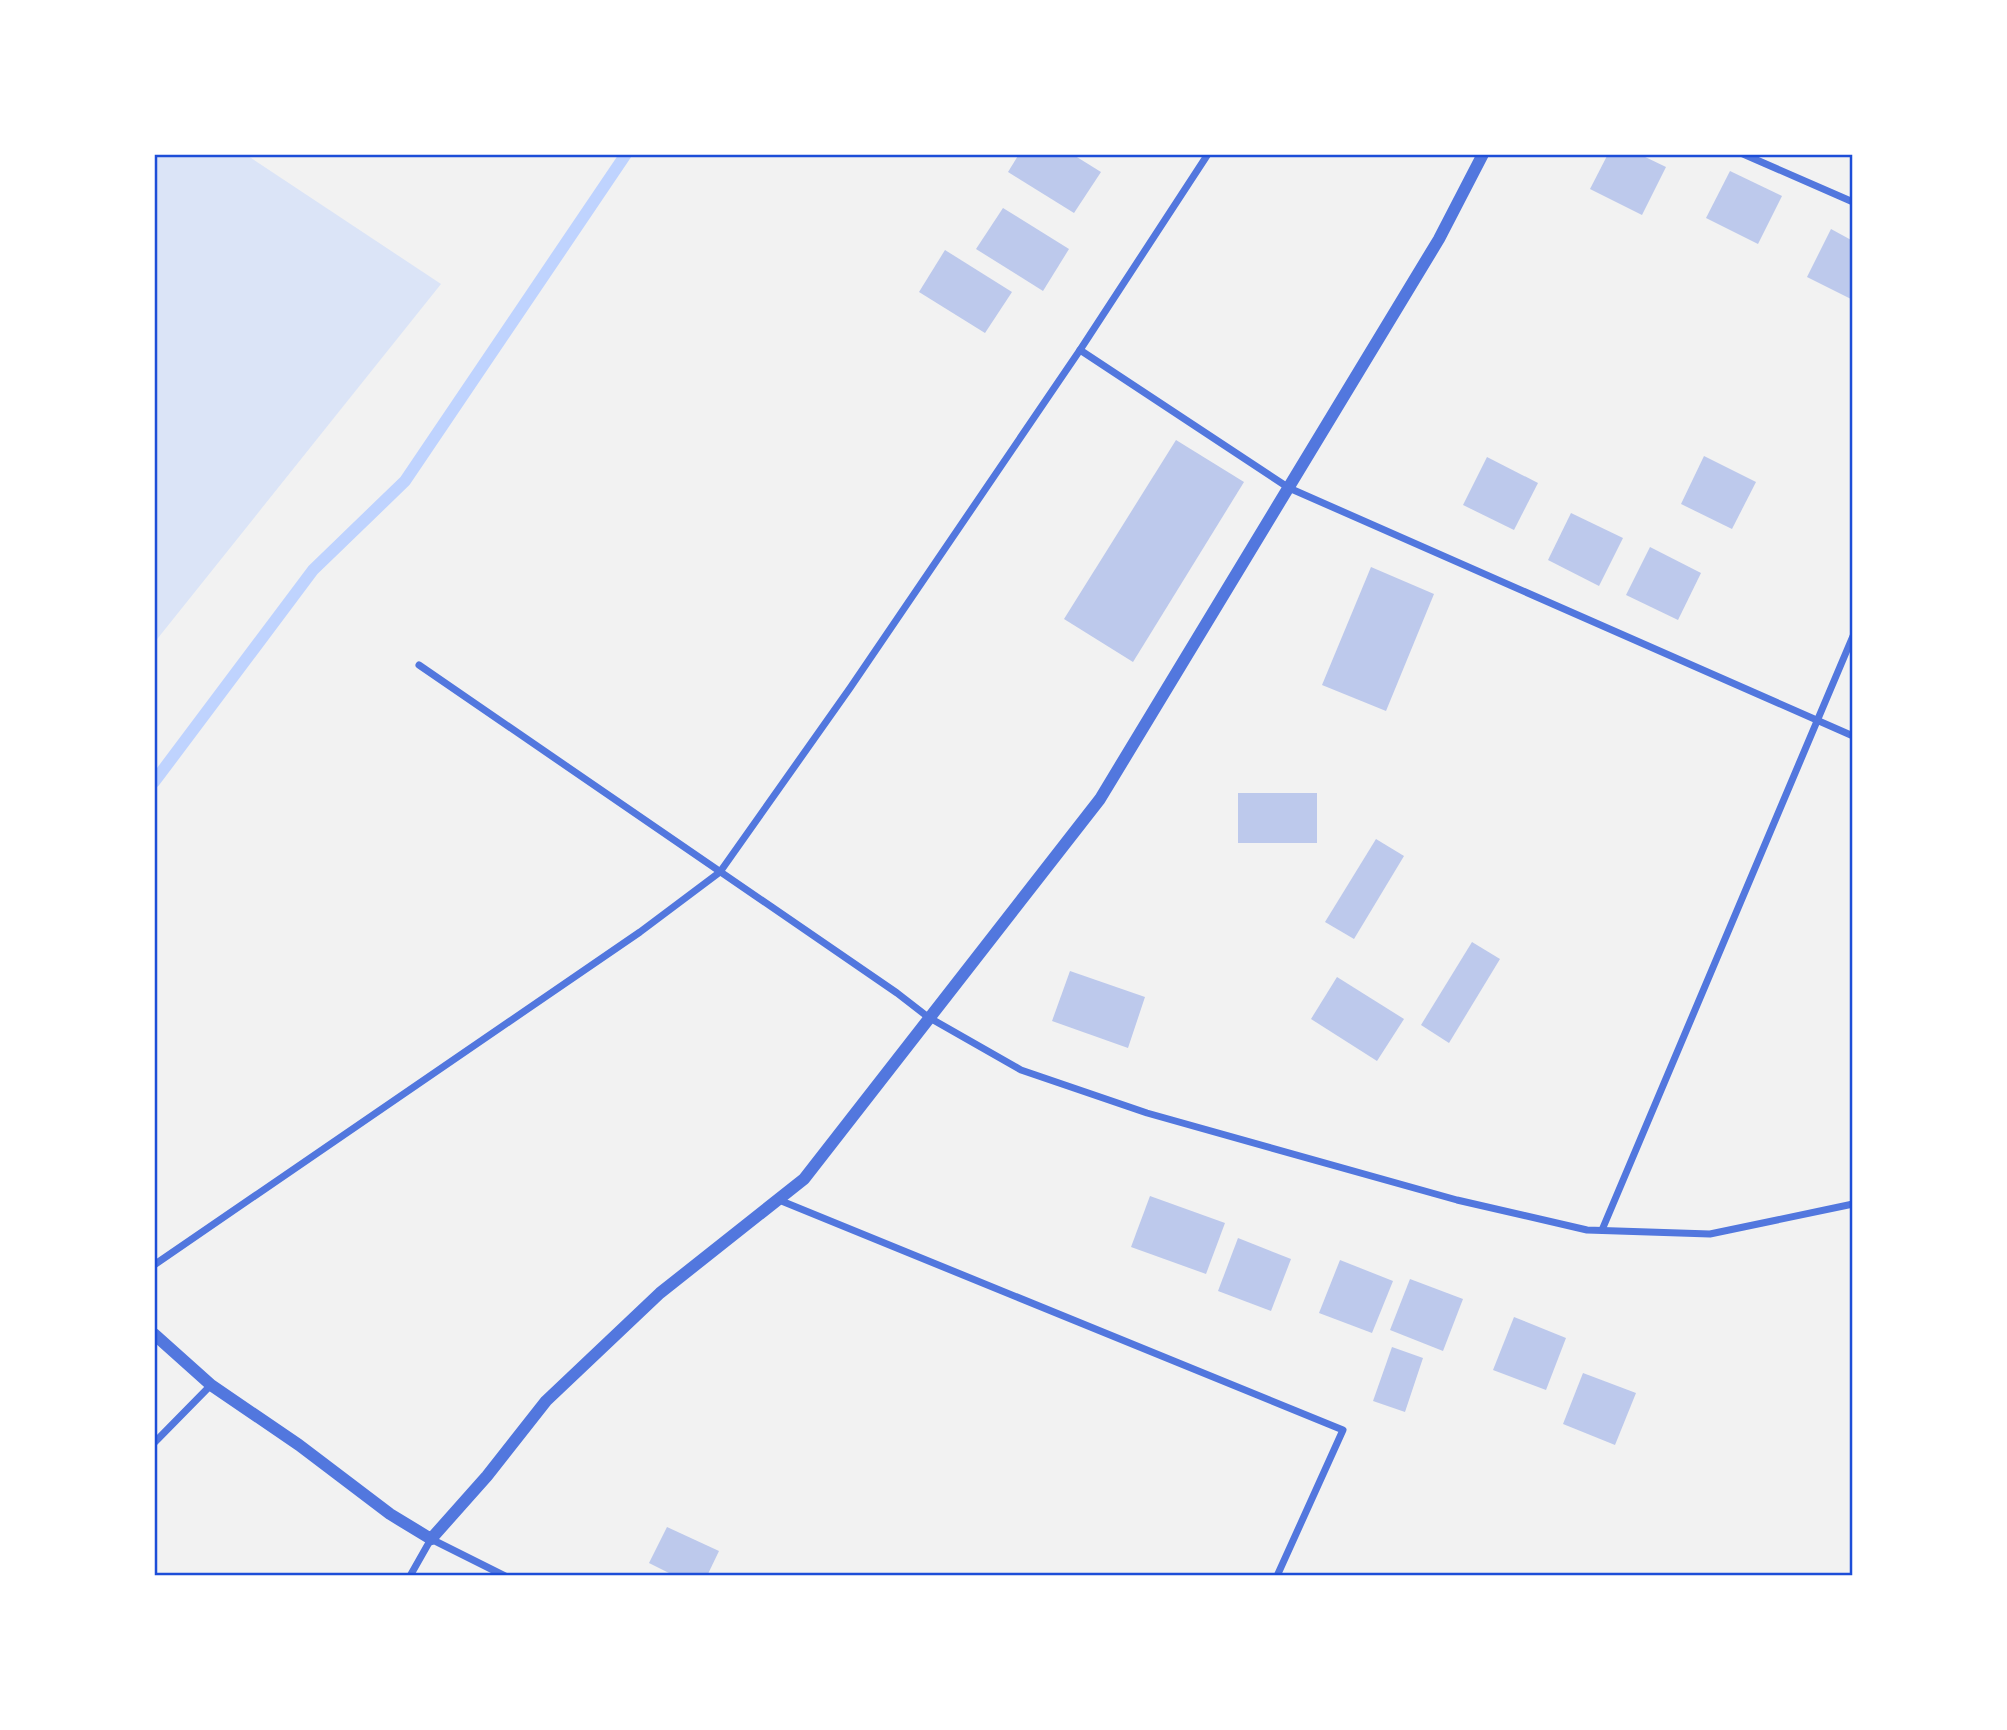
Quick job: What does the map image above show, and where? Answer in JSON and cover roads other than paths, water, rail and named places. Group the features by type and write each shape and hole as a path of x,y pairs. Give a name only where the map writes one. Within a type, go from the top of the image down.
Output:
{"street":[{"path":"154,1265 640,932 720,873 850,688 1080,350 1208,154"},
{"path":"410,1576 431,1539 487,1476 546,1401 660,1293 804,1179 1100,799 1439,239 1483,154"},
{"path":"1743,154 1853,202"},
{"path":"1080,350 1289,488 1853,736"},
{"path":"1602,1230 1853,636"},
{"path":"419,665 897,993 928,1017 1021,1070 1147,1113 1457,1200 1587,1230 1710,1234 1853,1204"},
{"path":"778,1200 1343,1430 1278,1576"},
{"path":"154,1334 211,1385 299,1445 390,1514 431,1539 505,1576"},
{"path":"154,1443 211,1385"}],"waterway":[{"path":"154,782 313,570 405,481 626,154"}]}
